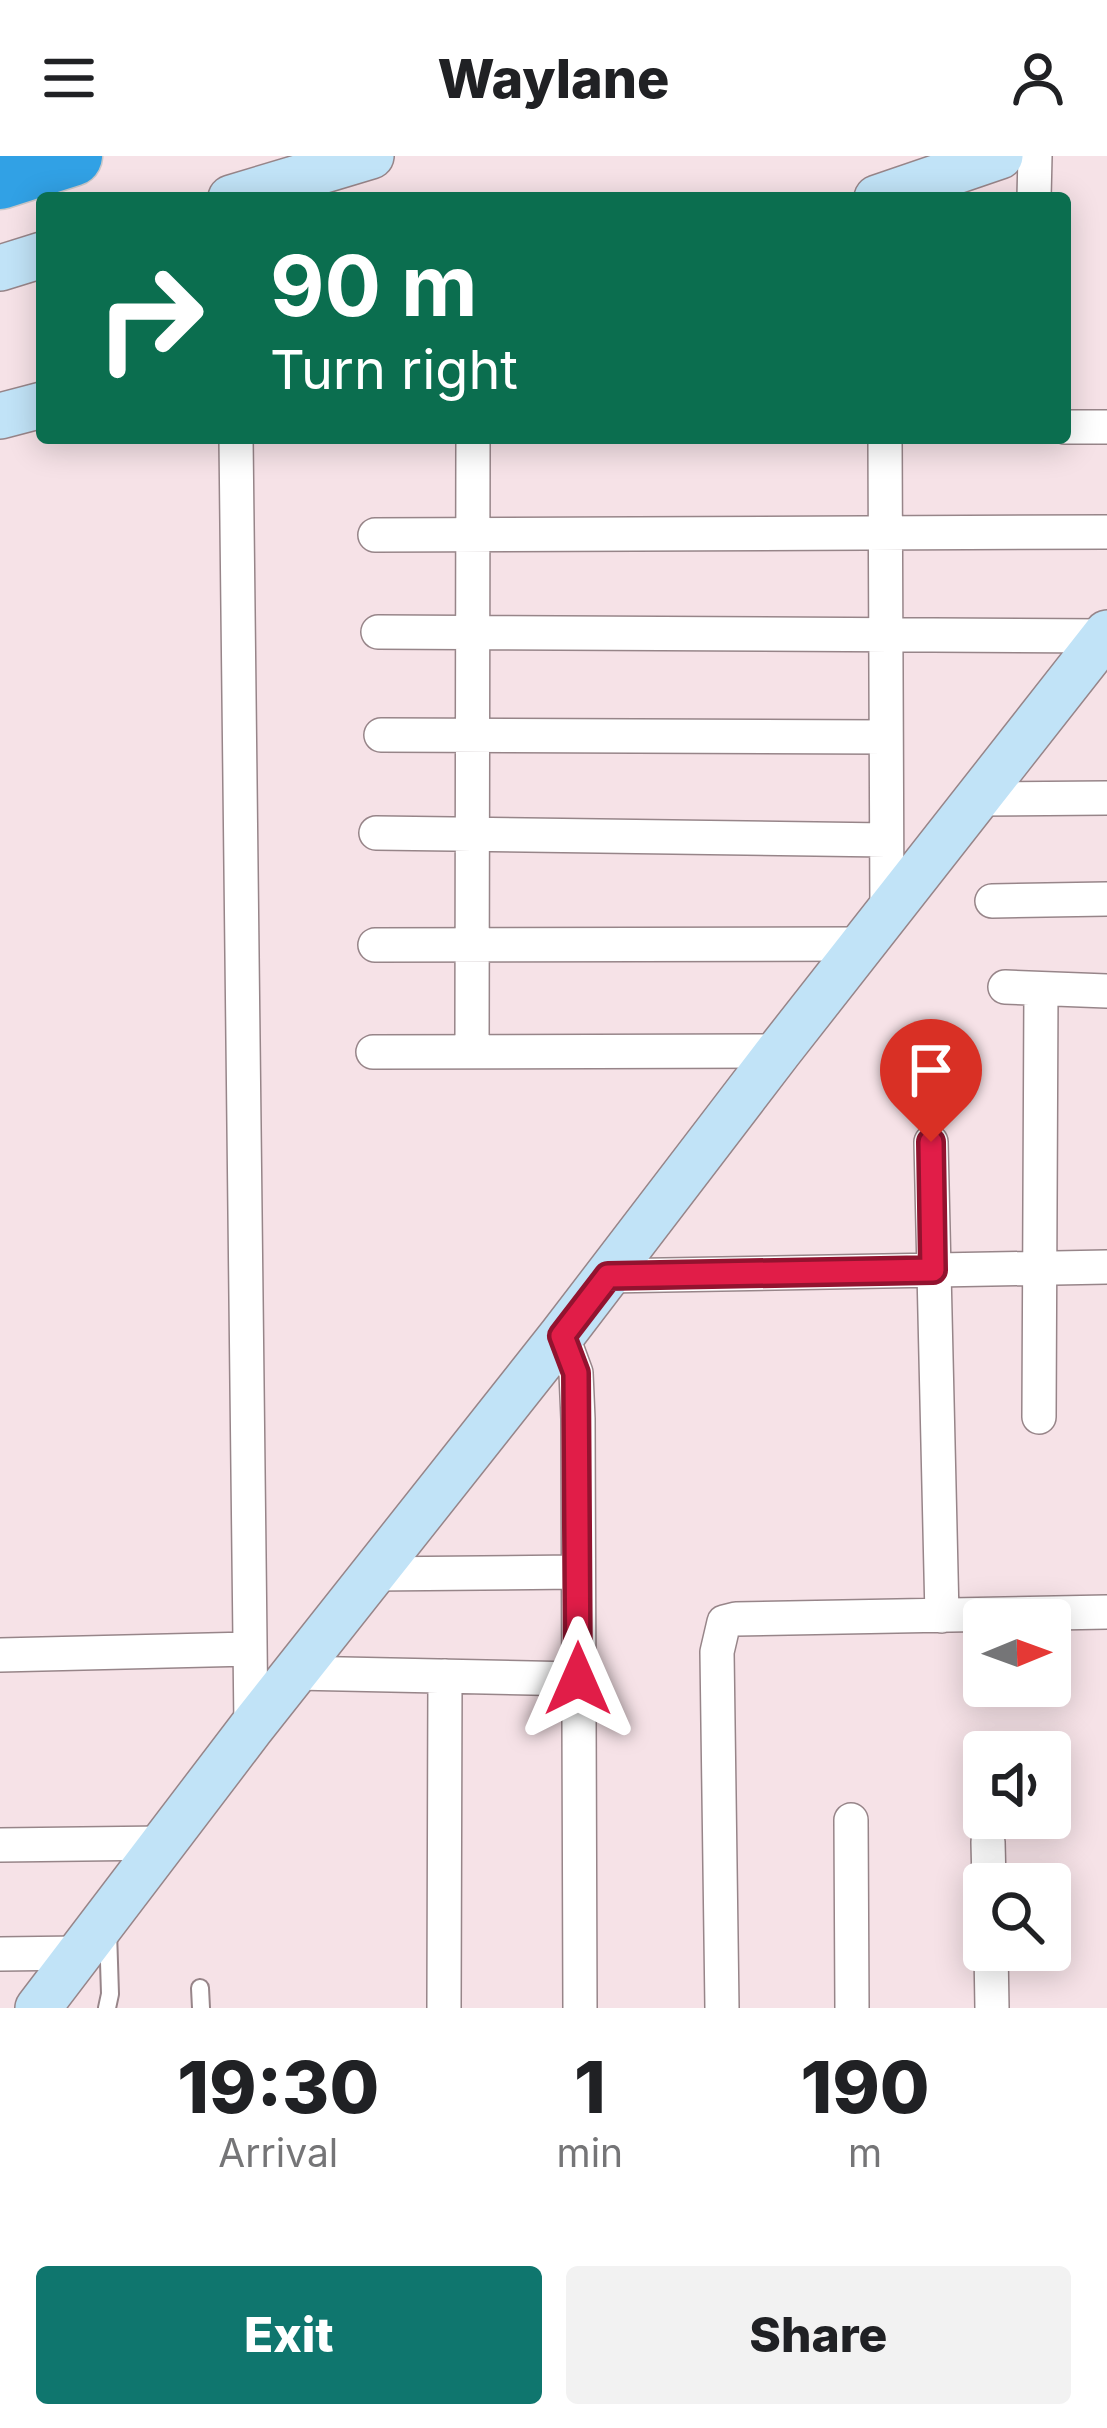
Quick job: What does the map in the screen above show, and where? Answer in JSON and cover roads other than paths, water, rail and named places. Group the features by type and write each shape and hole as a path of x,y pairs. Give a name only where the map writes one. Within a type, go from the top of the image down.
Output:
{"highway":[{"path":"0,179 72,156"}],"street":[{"path":"251,192 371,156"},
{"path":"911,192 1000,156"},
{"path":"1034,192 1035,156"},
{"path":"0,268 36,257"},
{"path":"0,416 36,407"},
{"path":"1071,427 1107,427"},
{"path":"236,444 250,1728"},
{"path":"472,1052 473,444"},
{"path":"875,929 886,840 885,444"},
{"path":"375,535 1107,532"},
{"path":"377,632 1106,637"},
{"path":"38,2008 250,1728 1106,637"},
{"path":"381,735 886,737"},
{"path":"977,799 1107,798"},
{"path":"376,833 886,840"},
{"path":"992,901 1107,899"},
{"path":"375,946 875,929"},
{"path":"1005,987 1107,991"},
{"path":"1039,1418 1041,990"},
{"path":"373,1052 779,1051"},
{"path":"931,1142 942,1616"},
{"path":"608,1276 1107,1267"},
{"path":"562,1336 576,1373 580,2008"},
{"path":"371,1574 578,1572"},
{"path":"722,2008 717,1652 724,1622 736,1618 1107,1612"},
{"path":"0,1655 250,1649"},
{"path":"295,1673 578,1679"},
{"path":"444,2008 445,1676"},
{"path":"851,1820 852,2008"},
{"path":"988,1842 988,1863"},
{"path":"0,1845 164,1843"},
{"path":"0,1954 94,1935"},
{"path":"991,1971 992,2008"}],"lane":[{"path":"94,1935 110,1994 107,2008"},
{"path":"200,1988 201,2008"}]}
